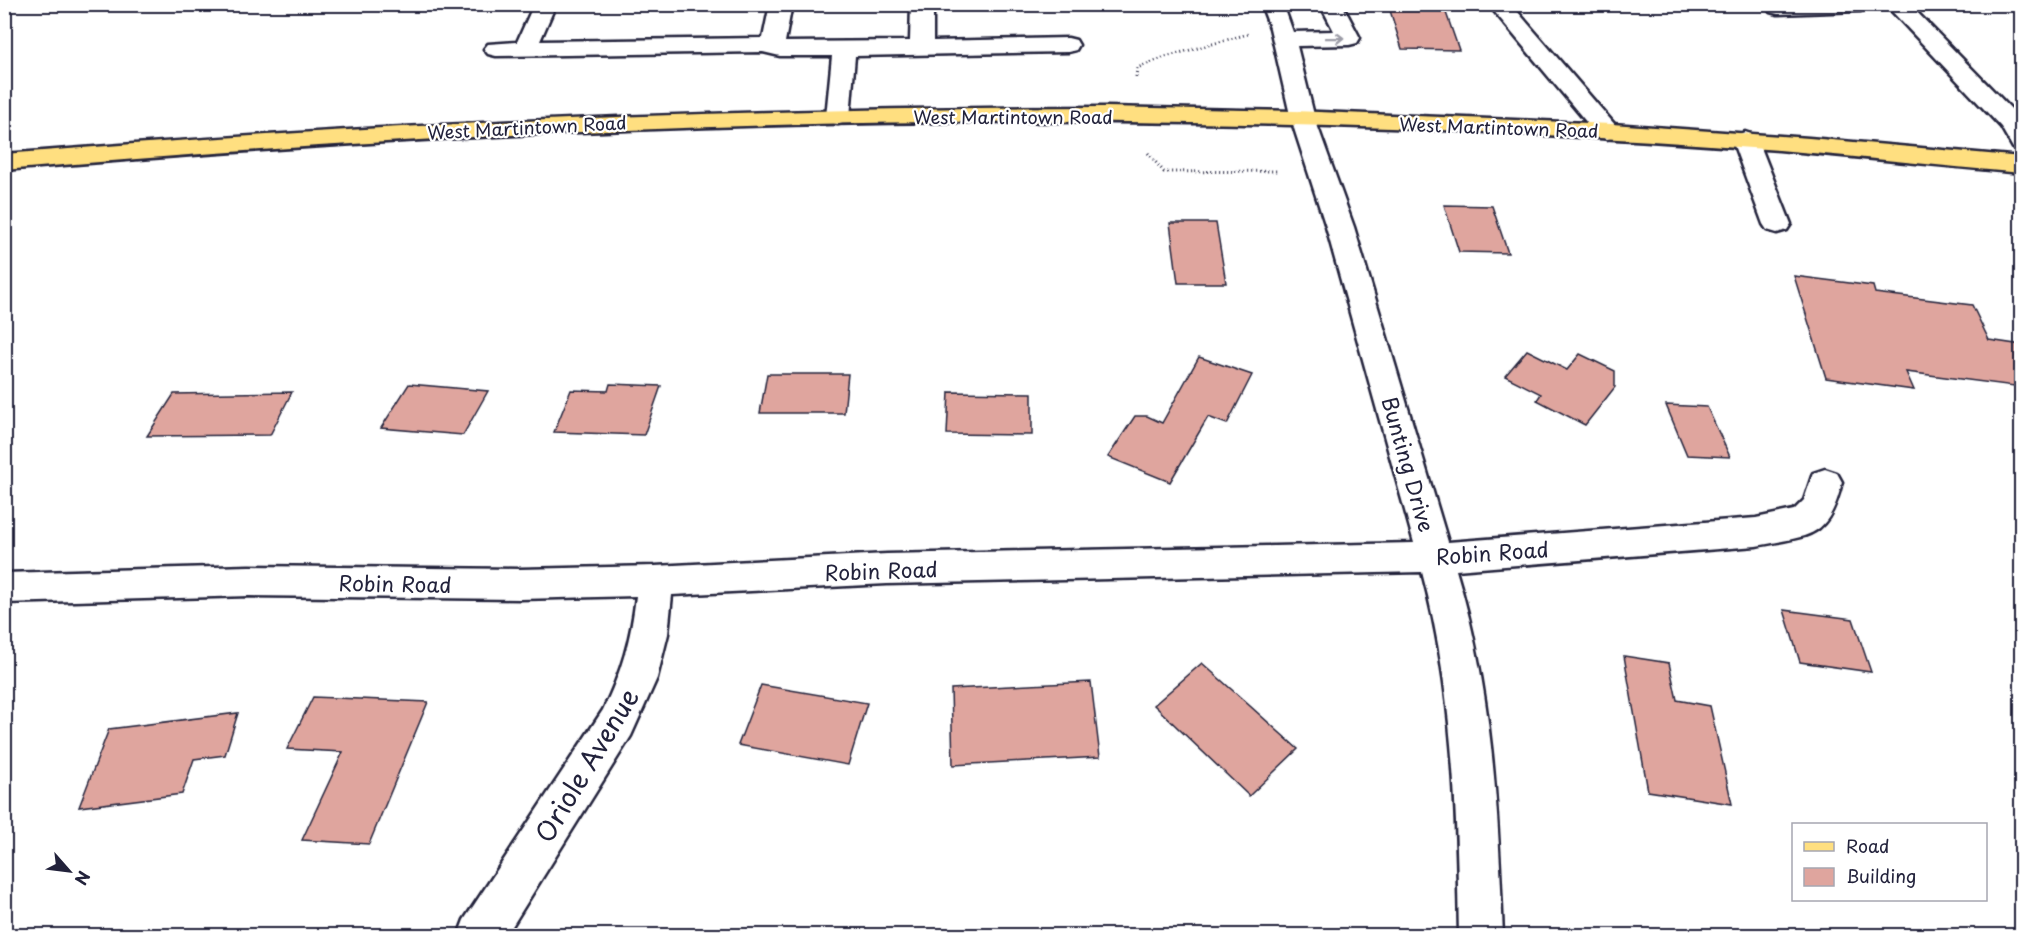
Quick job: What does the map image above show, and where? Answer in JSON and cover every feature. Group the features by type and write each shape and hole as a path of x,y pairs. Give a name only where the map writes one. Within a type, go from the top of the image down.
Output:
{"main road":[{"name":"West Martintown Road","path":"4,162 497,127 711,119 1029,115 1229,116 1607,131 1745,140 2022,165"}],"street":[{"path":"526,48 545,4"},
{"path":"772,47 781,4"},
{"path":"921,48 922,4"},
{"name":"Bunting Drive","path":"1272,4 1303,119 1340,227 1454,623 1469,716 1478,820 1480,936"},
{"path":"1283,39 1348,38 1331,4"},
{"path":"1499,4 1607,131"},
{"path":"1776,4 1778,7 1860,4"},
{"path":"1896,4 2012,124 2022,143"},
{"path":"496,49 763,45 844,49 1068,45"},
{"path":"838,117 844,49"},
{"path":"1745,140 1777,224"},
{"name":"Robin Road","path":"4,588 249,581 520,584 655,581 887,569 1436,557 1756,532 1804,522 1819,506 1825,482"},
{"name":"Oriole Avenue","path":"480,936 617,723 638,678 650,634 655,581"}],"path":[{"path":"1136,77 1137,68 1165,57 1252,34"},
{"path":"1148,153 1164,172 1279,171"}],"building":[{"path":"1388,4 1443,4 1459,50 1402,49"},
{"path":"1444,205 1492,206 1508,253 1459,252"},
{"path":"1170,223 1216,223 1226,283 1178,283"},
{"path":"1794,276 1873,286 1875,293 1972,305 1989,340 2022,345 2022,387 1906,372 1914,390 1826,378"},
{"path":"1527,350 1567,370 1580,354 1615,371 1615,387 1585,425 1537,400 1541,394 1505,376"},
{"path":"1199,357 1252,375 1227,424 1208,417 1170,482 1108,457 1135,416 1147,416 1162,423"},
{"path":"767,374 848,374 844,413 760,413"},
{"path":"409,384 488,391 463,435 381,428"},
{"path":"610,384 661,386 644,435 554,432 571,390 608,391"},
{"path":"292,392 270,435 147,436 174,394"},
{"path":"949,392 1032,393 1032,435 947,434"},
{"path":"1666,405 1707,407 1730,457 1687,455"},
{"path":"1784,610 1853,619 1871,672 1800,662"},
{"path":"1624,656 1669,663 1677,700 1710,706 1732,804 1648,791"},
{"path":"1202,663 1298,749 1249,796 1154,705"},
{"path":"1091,682 1100,757 953,765 951,689"},
{"path":"761,685 867,703 848,765 738,745"},
{"path":"313,697 428,702 369,844 302,840 343,752 287,749"},
{"path":"238,713 225,755 194,759 182,794 79,807 109,729"}]}
